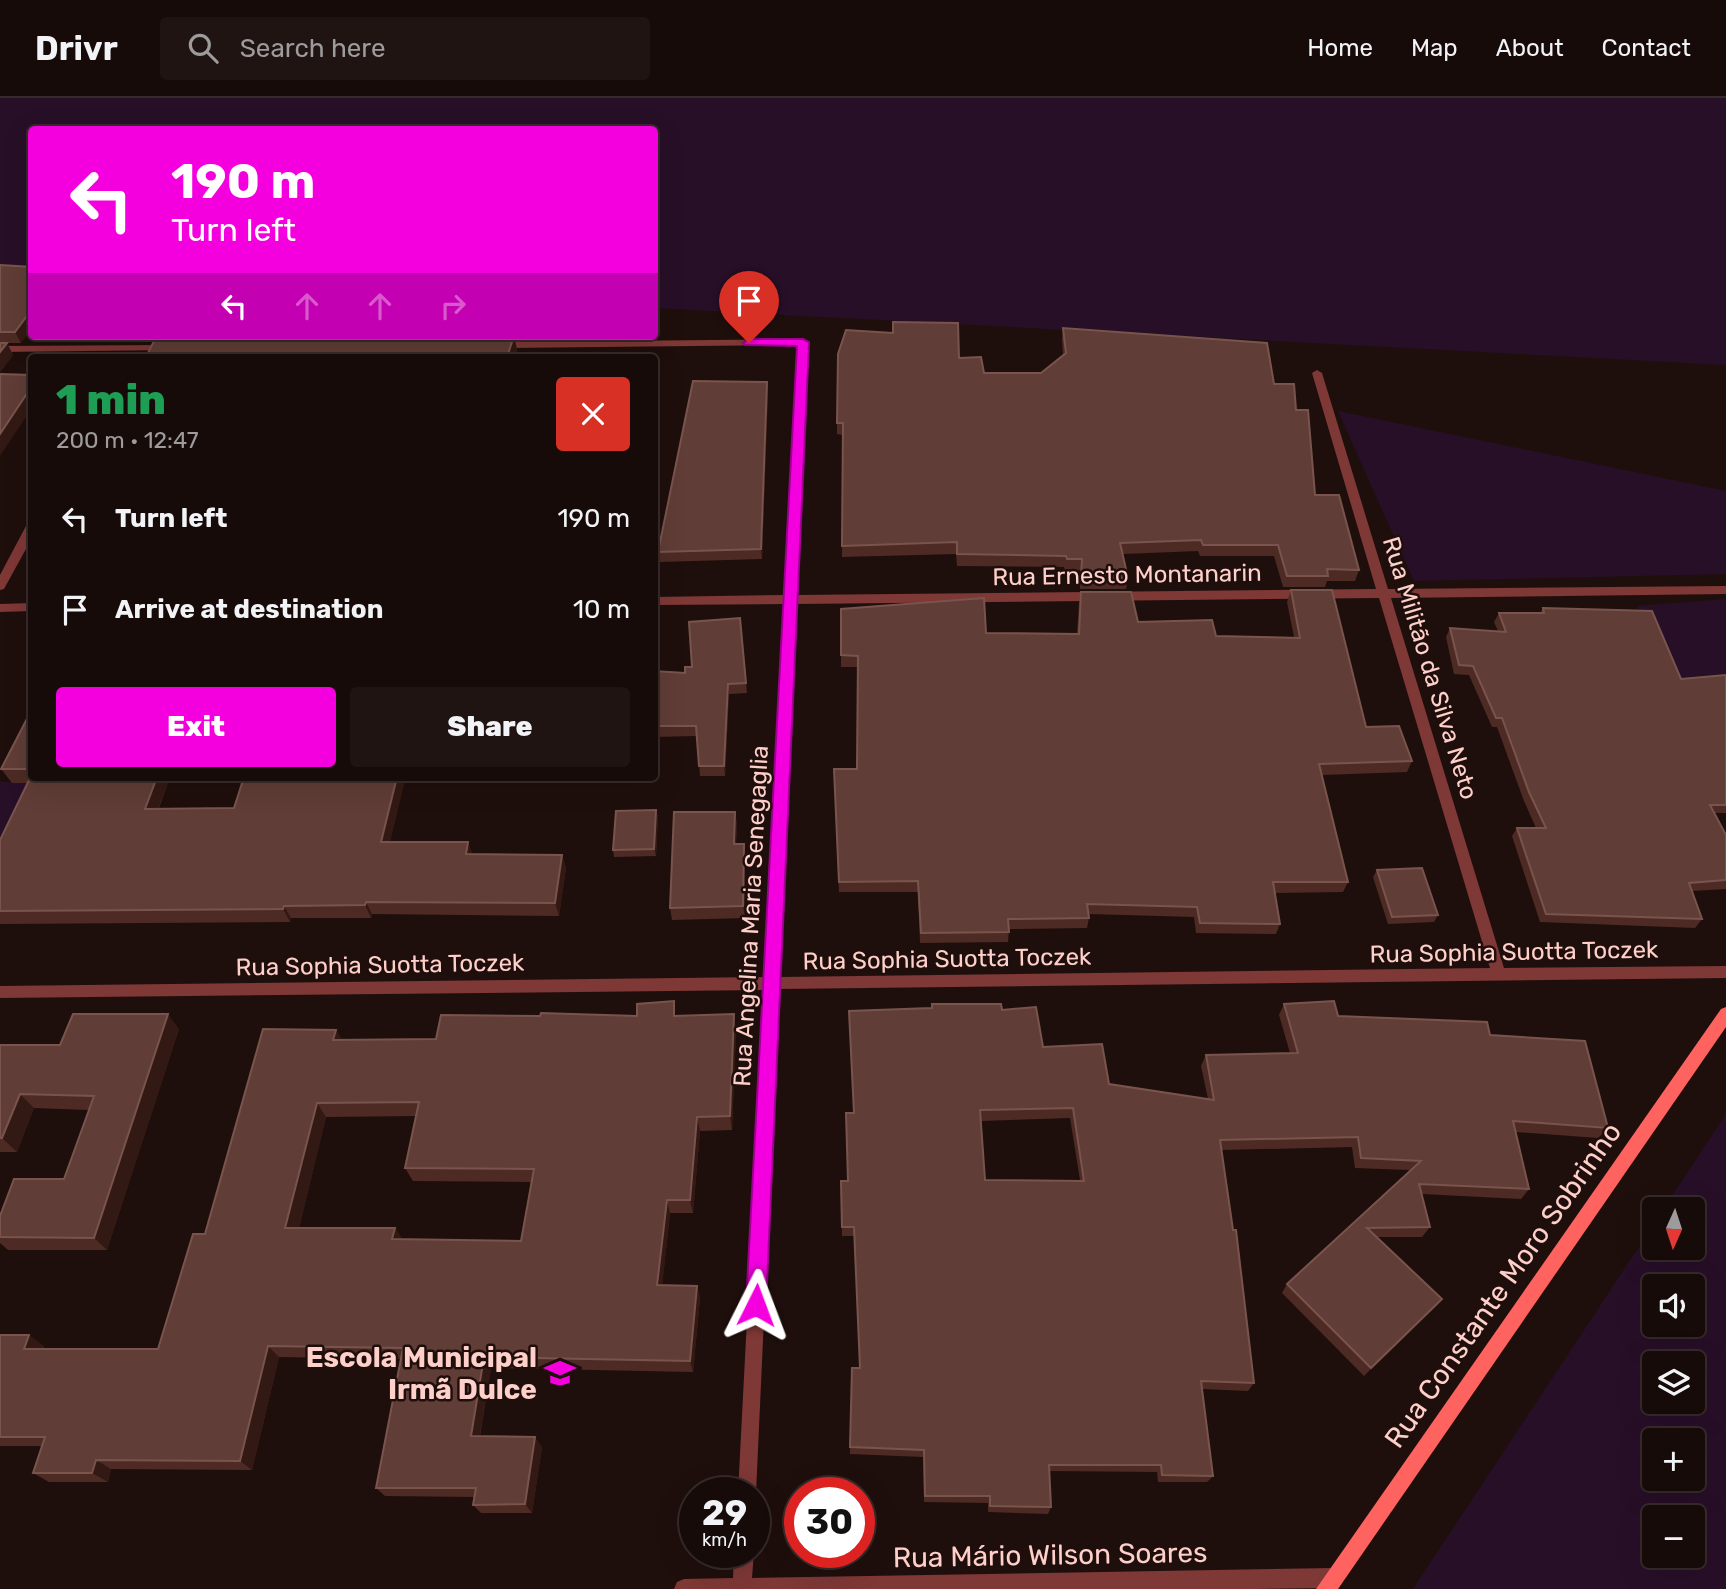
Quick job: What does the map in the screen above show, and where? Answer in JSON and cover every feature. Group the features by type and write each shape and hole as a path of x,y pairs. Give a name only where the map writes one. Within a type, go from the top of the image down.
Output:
{"main road":[{"name":"Rua Constante Moro Sobrinho","path":"1330,1584 1726,1014"}],"street":[{"name":"Rua Angelina Maria Senegaglia","path":"485,345 803,342 748,1477"},
{"path":"0,349 122,353 180,348"},
{"name":"Rua Militão da Silva Neto","path":"1317,373 1499,975"},
{"path":"0,586 28,534"},
{"name":"Rua Ernesto Montanarin","path":"658,601 1726,590"},
{"path":"0,608 28,607"},
{"name":"Rua Sophia Suotta Toczek","path":"0,992 1726,972"},
{"path":"743,1589 744,1568"},
{"name":"Rua Mário Wilson Soares","path":"684,1589 1330,1584"}],"shaded area":[{"path":"0,98 1726,98 1726,365 658,308 658,126 28,126 28,274 0,272"},
{"path":"1338,411 1726,491 1726,574 1414,581"},
{"path":"1726,599 1726,686 1677,684 1647,620 1636,606"},
{"path":"0,782 43,782 20,834 0,836"},
{"path":"1726,1114 1726,1589 1413,1589 1642,1242 1642,1260 1705,1260 1705,1197 1671,1197"}],"building":[{"path":"0,265 28,267 28,314 15,332 0,332"},
{"path":"893,322 958,323 959,358 981,357 984,373 1041,373 1066,353 1063,328 1267,343 1274,384 1294,384 1296,410 1308,410 1315,495 1339,495 1359,570 1327,569 1328,576 1287,576 1278,545 1203,545 1201,540 1120,543 1128,578 1081,578 1082,559 1067,559 1066,556 957,554 957,542 842,546 843,423 837,423 838,354 846,330 893,333"},
{"path":"154,340 513,340 508,354 148,354"},
{"path":"0,343 7,343 0,352"},
{"path":"0,374 28,375 28,392 0,434"},
{"path":"693,381 767,382 761,549 658,552"},
{"path":"1291,590 1332,590 1366,727 1399,726 1412,761 1319,764 1348,882 1273,882 1280,924 1200,923 1197,907 1087,904 1089,918 1008,919 1009,932 921,933 918,881 839,882 834,769 857,769 858,656 841,655 841,609 984,598 986,633 1079,634 1081,592 1131,592 1138,622 1212,620 1216,636 1300,638"},
{"path":"1543,608 1652,611 1681,679 1726,675 1726,805 1710,805 1726,835 1726,880 1689,883 1702,919 1546,914 1517,828 1546,828 1529,792 1502,718 1496,718 1473,666 1459,665 1450,628 1506,632 1499,613 1544,613"},
{"path":"740,618 746,683 728,684 724,766 699,766 696,726 658,726 658,671 685,673 685,667 692,667 689,622"},
{"path":"28,717 28,769 1,769"},
{"path":"29,781 156,781 145,809 234,808 243,781 396,781 381,842 468,842 466,854 562,855 555,903 366,902 365,905 284,906 283,909 0,911 0,840"},
{"path":"656,810 654,849 613,850 616,811"},
{"path":"674,812 735,812 734,844 744,844 743,906 670,908"},
{"path":"1422,868 1438,915 1392,917 1377,870"},
{"path":"674,1001 674,1016 734,1014 730,1116 697,1117 690,1200 667,1200 657,1285 697,1286 690,1361 484,1357 471,1436 535,1437 525,1504 473,1505 476,1488 376,1488 403,1348 268,1346 240,1461 96,1460 92,1473 33,1473 45,1437 0,1437 0,1335 29,1335 24,1349 158,1349 193,1234 205,1234 263,1029 336,1030 333,1040 436,1039 441,1015 540,1016 541,1013 637,1016 637,1004","holes":["419,1102 405,1168 534,1169 521,1241 392,1239 395,1228 285,1228 317,1103"]},
{"path":"1334,1001 1338,1016 1487,1022 1490,1035 1585,1041 1608,1128 1513,1121 1529,1189 1419,1184 1430,1227 1367,1228 1442,1299 1371,1368 1287,1284 1421,1161 1361,1158 1358,1137 1220,1140 1233,1230 1236,1230 1254,1383 1201,1381 1213,1476 1162,1475 1161,1465 1049,1465 1051,1507 990,1506 990,1496 925,1496 924,1450 850,1447 852,1368 860,1368 854,1227 842,1227 841,1181 848,1181 846,1113 854,1113 849,1011 932,1008 932,1004 1001,1004 1002,1010 1036,1007 1043,1047 1102,1044 1109,1084 1214,1100 1206,1055 1298,1053 1284,1004","holes":["1073,1108 1084,1181 985,1180 980,1110"]},
{"path":"73,1014 168,1014 94,1238 0,1237 0,1216 14,1179 64,1179 94,1096 20,1094 0,1138 0,1045 60,1045"}],"place":[{"name":"Escola Municipal Irmã Dulce","path":"560,1373"}],"route":[{"path":"749,343 803,342 756,1305"}]}
